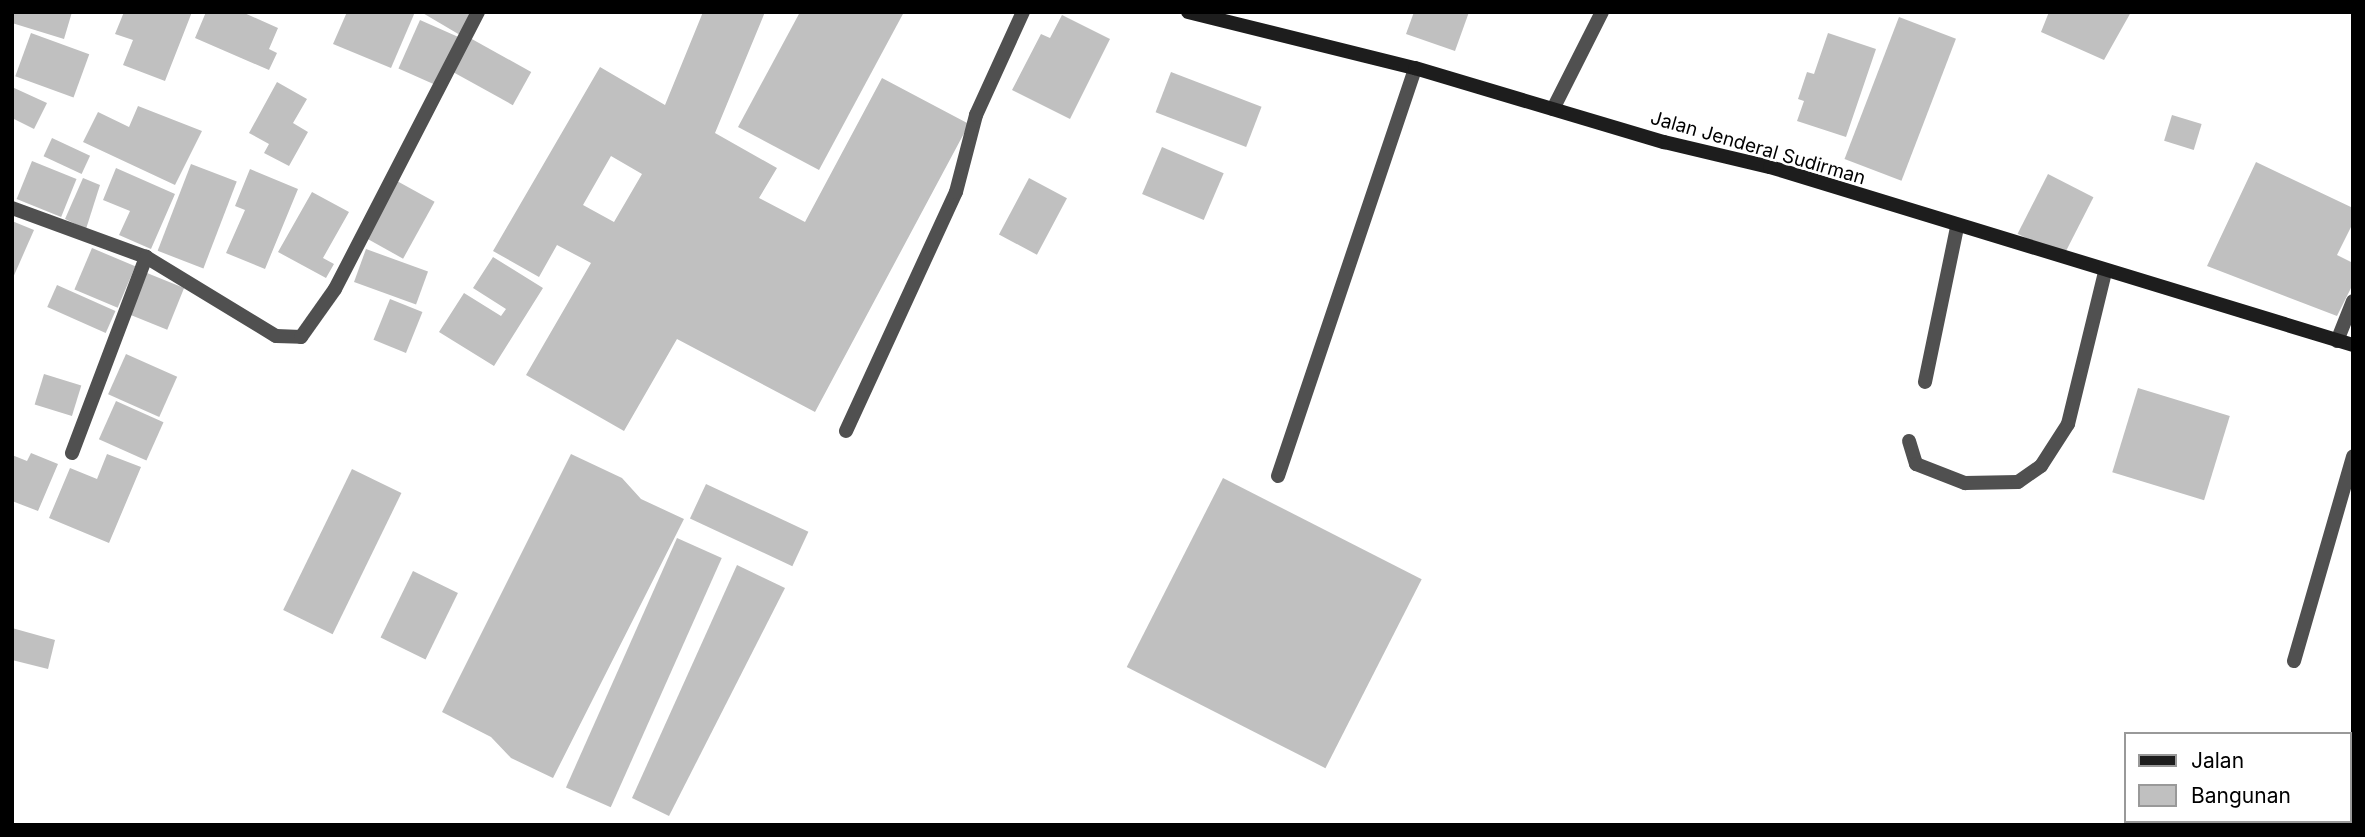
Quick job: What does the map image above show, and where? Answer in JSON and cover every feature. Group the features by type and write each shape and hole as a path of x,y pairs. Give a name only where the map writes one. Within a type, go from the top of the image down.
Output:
{"main road":[{"name":"Jalan Jenderal Sudirman","path":"1188,12 1415,68 1553,109 1770,167 1957,227 2353,345"}],"street":[{"path":"12,208 146,257 276,336 301,337 335,289 478,12"},
{"path":"846,431 956,192 976,115 1023,12"},
{"path":"1553,109 1602,12"},
{"path":"1278,477 1415,68"},
{"path":"1925,382 1957,227"},
{"path":"72,453 146,257"},
{"path":"1909,441 1916,464 1965,483 2018,482 2041,466 2068,424 2105,272"},
{"path":"2337,341 2353,301"},
{"path":"2294,661 2353,456"}],"building":[{"path":"12,12 72,12 64,39 12,23"},
{"path":"124,12 192,12 165,81 123,65 133,40 115,34"},
{"path":"206,12 242,12 278,28 269,49 277,53 269,70 195,38"},
{"path":"347,12 415,12 391,68 333,44"},
{"path":"421,12 471,12 460,35"},
{"path":"703,12 765,12 715,133 777,168 759,198 805,222 882,78 969,124 815,412 677,339 624,431 526,375 591,263 557,245 539,277 493,251 600,67 665,105","holes":["611,156 642,174 614,222 583,205"]},
{"path":"800,12 904,12 819,170 738,127"},
{"path":"1414,12 1469,12 1455,51 1406,34"},
{"path":"2049,12 2131,12 2104,60 2041,32"},
{"path":"1062,15 1110,39 1070,119 1012,90 1041,34 1050,38"},
{"path":"1899,17 1956,39 1901,181 1845,159"},
{"path":"420,20 458,37 437,86 398,68"},
{"path":"31,33 89,54 74,97 15,76"},
{"path":"1828,33 1876,49 1846,137 1797,121 1804,101 1798,99 1807,72 1814,74"},
{"path":"470,38 531,72 513,105 452,71"},
{"path":"1171,72 1262,107 1246,147 1156,112"},
{"path":"277,82 307,99 293,123 308,132 289,166 264,153 269,144 249,133"},
{"path":"12,87 47,103 34,129 12,118"},
{"path":"138,106 202,131 175,185 83,142 98,112 129,127"},
{"path":"2172,115 2202,124 2194,150 2164,141"},
{"path":"52,138 90,156 82,174 44,156"},
{"path":"1162,147 1224,173 1204,220 1142,194"},
{"path":"32,161 77,179 61,217 17,199"},
{"path":"2256,162 2353,208 2353,223 2337,255 2353,263 2353,284 2337,316 2207,266"},
{"path":"191,164 237,182 203,268 158,251"},
{"path":"116,168 175,194 151,249 119,235 130,211 103,200"},
{"path":"250,169 298,189 265,269 226,253 245,210 235,206"},
{"path":"2048,174 2093,197 2063,257 2018,234"},
{"path":"83,178 100,185 86,229 65,219"},
{"path":"1029,178 1067,198 1037,255 999,235"},
{"path":"397,181 435,202 403,259 365,238"},
{"path":"312,192 349,212 323,258 334,264 326,278 278,252"},
{"path":"12,221 34,230 12,280"},
{"path":"92,248 135,266 118,308 74,289"},
{"path":"366,249 428,272 416,304 354,282"},
{"path":"493,257 543,288 494,366 439,332 464,293 501,316 506,309 473,288"},
{"path":"147,273 184,288 167,330 130,315"},
{"path":"57,285 115,311 106,333 47,307"},
{"path":"390,299 422,312 406,353 374,340"},
{"path":"126,354 177,377 159,417 108,394"},
{"path":"44,374 81,385 72,416 35,405"},
{"path":"2138,388 2230,416 2204,500 2112,472"},
{"path":"116,401 164,422 146,461 99,439"},
{"path":"31,453 58,464 38,511 12,501 12,455 27,461"},
{"path":"107,454 141,467 109,543 49,518 70,468 97,479"},
{"path":"571,454 622,478 641,499 684,519 553,778 511,758 491,737 442,712"},
{"path":"352,469 401,493 333,634 283,610"},
{"path":"1223,478 1422,579 1325,768 1127,667"},
{"path":"706,484 808,532 792,566 690,518"},
{"path":"677,538 722,558 611,807 566,787"},
{"path":"737,565 785,588 669,816 632,798"},
{"path":"413,571 458,593 426,659 381,638"},
{"path":"12,628 55,640 48,669 12,660"}]}
